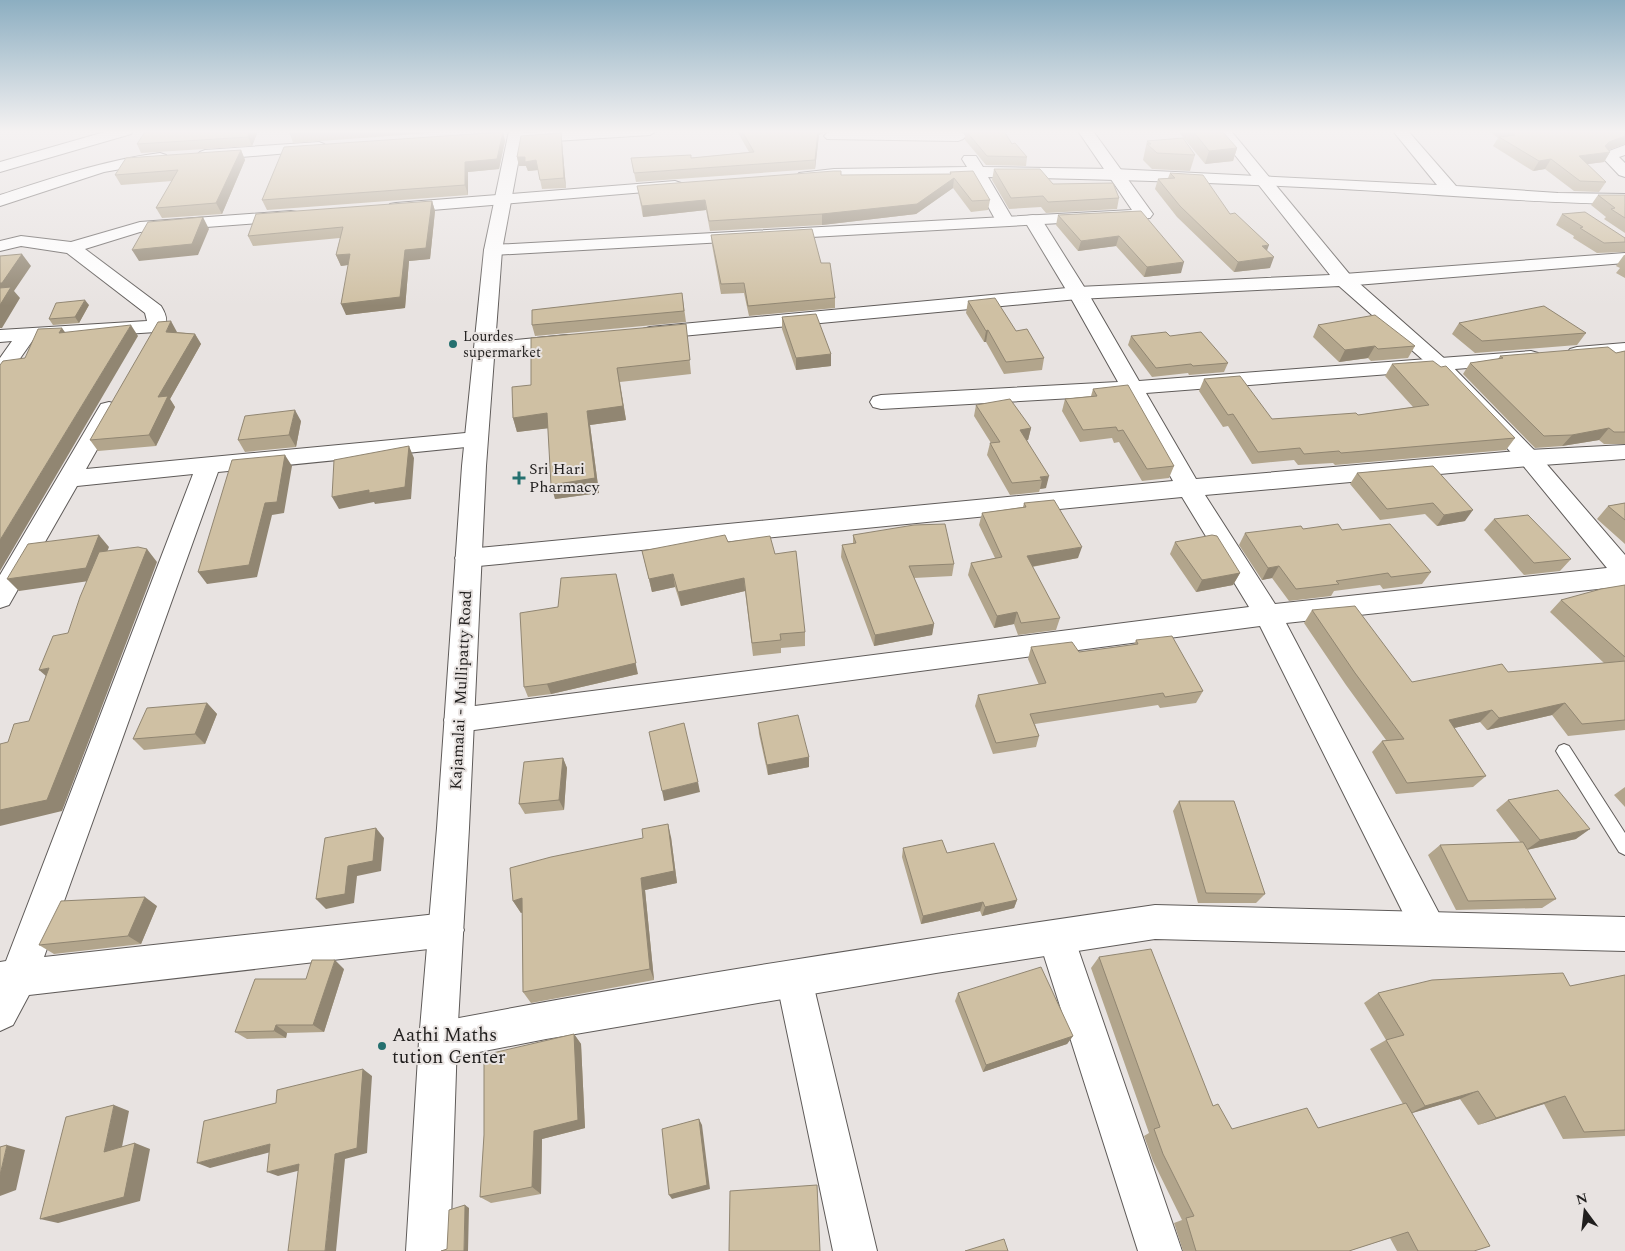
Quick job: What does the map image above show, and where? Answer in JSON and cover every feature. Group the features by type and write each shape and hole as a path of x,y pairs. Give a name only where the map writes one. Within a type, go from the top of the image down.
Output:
{"street":[{"path":"0,201 37,189"},
{"name":"Kajamalai - Mullipatty Road","path":"428,1251 438,1041 476,439 493,250 505,189"},
{"path":"376,209 632,189"},
{"path":"987,189 1005,222"},
{"path":"493,250 1144,214 1126,189"},
{"path":"1272,189 1344,280 1438,363 1529,458 1625,572"},
{"path":"1436,189 1558,198 1625,199"},
{"path":"1558,198 1580,213"},
{"path":"0,246 22,241 72,248 116,233 140,228 307,214"},
{"path":"1033,220 1078,294 1130,388 1189,488 1268,616 1430,929"},
{"path":"0,227 22,241"},
{"path":"0,336 27,334 152,334 157,318 154,310 72,248"},
{"path":"632,335 1078,294 1344,280 1625,258"},
{"path":"0,373 27,334"},
{"path":"484,349 583,340"},
{"path":"881,402 1130,388 1625,349"},
{"path":"0,598 117,394"},
{"path":"68,479 476,439"},
{"path":"468,558 1189,488 1529,458 1625,452"},
{"path":"0,1012 9,979 208,466"},
{"path":"459,720 1268,616 1625,576"},
{"path":"438,1041 546,1020 1155,922 1625,934"},
{"path":"9,979 446,930"},
{"path":"1056,937 1160,1251"},
{"path":"794,979 855,1251"}],"lane":[{"path":"1564,751 1625,848"}],"building":[{"path":"167,189 222,189 216,203 156,208"},
{"path":"266,189 406,189 262,200"},
{"path":"638,189 938,189 917,204 822,214 709,221 705,200 642,206"},
{"path":"963,189 984,189 990,200 972,201"},
{"path":"1006,189 1116,189 1119,198 1048,202 1043,196 1011,198"},
{"path":"1166,189 1213,189 1230,214 1235,213 1269,245 1262,246 1274,257 1238,262 1180,206"},
{"path":"1598,195 1625,195 1625,218 1611,209 1615,208"},
{"path":"432,201 426,248 405,250 400,297 341,304 350,254 336,255 343,227 248,236 256,214"},
{"path":"1141,211 1184,262 1147,267 1119,236 1081,241 1058,215"},
{"path":"1585,212 1625,238 1625,242 1604,243 1562,214"},
{"path":"203,217 192,244 132,250 148,222"},
{"path":"812,229 821,263 830,263 835,298 748,306 744,283 721,284 711,235"},
{"path":"22,254 2,283 0,283 0,256"},
{"path":"11,287 0,305 0,288"},
{"path":"682,293 684,311 532,325 532,310"},
{"path":"995,298 1016,331 1027,329 1044,358 1006,362 988,330 986,331 968,301"},
{"path":"85,300 75,317 49,319 56,303"},
{"path":"1544,306 1586,333 1482,341 1459,323"},
{"path":"816,314 831,354 796,358 782,317"},
{"path":"1375,315 1415,346 1378,349 1375,346 1345,350 1318,325"},
{"path":"171,321 166,332 195,334 158,397 168,396 149,435 90,440 158,322"},
{"path":"686,324 690,360 617,368 623,406 587,411 595,478 551,485 547,413 513,418 512,387 531,385 531,338"},
{"path":"131,325 0,540 0,365 3,361 25,358 38,329 62,328 59,333"},
{"path":"1166,332 1170,336 1201,332 1228,363 1193,366 1191,364 1156,368 1131,336"},
{"path":"1608,347 1616,353 1625,351 1625,432 1614,432 1609,428 1572,435 1544,436 1470,363 1503,358 1500,356"},
{"path":"1433,361 1441,367 1446,366 1515,438 1341,453 1339,451 1304,454 1300,448 1258,452 1233,414 1228,415 1204,379 1240,376 1272,419 1356,413 1358,415 1429,405 1392,364"},
{"path":"1128,385 1174,466 1147,469 1123,430 1118,431 1116,427 1083,430 1065,399 1097,396 1093,389"},
{"path":"1010,399 1031,428 1020,430 1049,476 1040,477 1042,480 1012,483 990,443 1000,442 976,405"},
{"path":"295,410 289,435 238,440 245,416"},
{"path":"409,446 405,487 369,493 369,490 332,497 334,460"},
{"path":"285,455 277,502 265,503 249,565 198,572 232,460"},
{"path":"1433,466 1473,510 1444,515 1433,503 1387,509 1357,473"},
{"path":"1054,500 1082,547 1027,556 1060,618 1021,623 1017,612 997,616 971,563 1002,557 982,513 1026,507 1024,503"},
{"path":"1625,503 1625,520 1608,506"},
{"path":"1528,515 1571,559 1534,563 1494,519"},
{"path":"945,524 954,564 909,566 934,624 875,635 842,545 856,543 853,535 914,525"},
{"path":"1338,524 1342,530 1390,524 1431,572 1391,577 1388,573 1336,581 1339,584 1296,589 1279,566 1268,568 1245,533 1301,526 1303,529"},
{"path":"99,535 86,568 7,579 28,544"},
{"path":"725,535 728,542 770,536 775,554 796,551 805,632 780,634 781,640 752,643 744,578 678,592 673,574 649,579 642,551"},
{"path":"1212,535 1217,536 1240,573 1202,580 1175,542"},
{"path":"138,547 147,549 47,800 0,810 0,744 8,742 14,724 29,721 49,668 39,670 53,636 68,633 80,597 99,552"},
{"path":"616,574 636,663 547,684 524,687 520,613 558,607 561,578"},
{"path":"1625,585 1625,657 1561,600 1601,589"},
{"path":"1355,606 1412,682 1502,664 1508,672 1625,661 1625,720 1582,724 1565,703 1499,718 1492,710 1449,720 1486,776 1407,783 1382,741 1404,739 1355,673 1312,610"},
{"path":"1172,636 1203,691 1165,697 1163,693 1030,714 1039,736 996,743 978,695 1046,683 1031,647 1072,642 1079,652 1138,644 1136,640"},
{"path":"207,703 195,734 133,739 147,708"},
{"path":"798,715 809,757 767,765 758,723"},
{"path":"684,723 698,782 662,791 649,732"},
{"path":"563,758 559,800 519,804 524,762"},
{"path":"1558,790 1590,829 1540,840 1508,800"},
{"path":"1179,801 1234,801 1265,894 1206,893"},
{"path":"668,824 674,871 641,878 650,969 523,992 522,898 513,901 510,868 551,857 643,838 642,829"},
{"path":"376,828 373,861 348,866 345,894 316,899 325,838"},
{"path":"942,840 947,853 994,843 1017,900 985,907 983,902 923,916 903,848"},
{"path":"1523,842 1556,899 1468,901 1440,845"},
{"path":"145,897 128,936 39,945 61,901"},
{"path":"1151,949 1213,1106 1218,1104 1232,1129 1307,1108 1318,1128 1406,1103 1490,1246 1474,1251 1418,1251 1408,1232 1349,1251 1196,1251 1186,1218 1194,1216 1163,1154 1154,1129 1160,1127 1099,957"},
{"path":"312,960 335,960 313,1025 276,1025 274,1031 235,1032 255,979 306,979"},
{"path":"1041,967 1073,1036 986,1065 958,993"},
{"path":"1563,973 1570,986 1625,975 1625,1130 1584,1132 1565,1096 1496,1118 1478,1091 1425,1106 1386,1040 1404,1035 1378,993 1432,980"},
{"path":"574,1034 578,1120 534,1131 532,1187 480,1197 484,1135 484,1055"},
{"path":"363,1069 357,1148 335,1154 325,1251 288,1251 299,1164 267,1172 270,1144 197,1163 204,1121 276,1103 277,1090"},
{"path":"114,1105 104,1152 135,1143 124,1197 40,1219 66,1117"},
{"path":"699,1119 707,1185 669,1195 662,1129"},
{"path":"7,1145 0,1175 0,1147"},
{"path":"817,1185 820,1251 729,1251 730,1191"},
{"path":"465,1205 464,1251 441,1251 447,1249 449,1210"},
{"path":"1004,1239 1008,1251 965,1251"}],"place":[{"name":"Lourdes supermarket","path":"453,344"},
{"name":"Sri Hari Pharmacy","path":"519,478"},
{"name":"Aathi Maths tution Center","path":"382,1046"}]}
